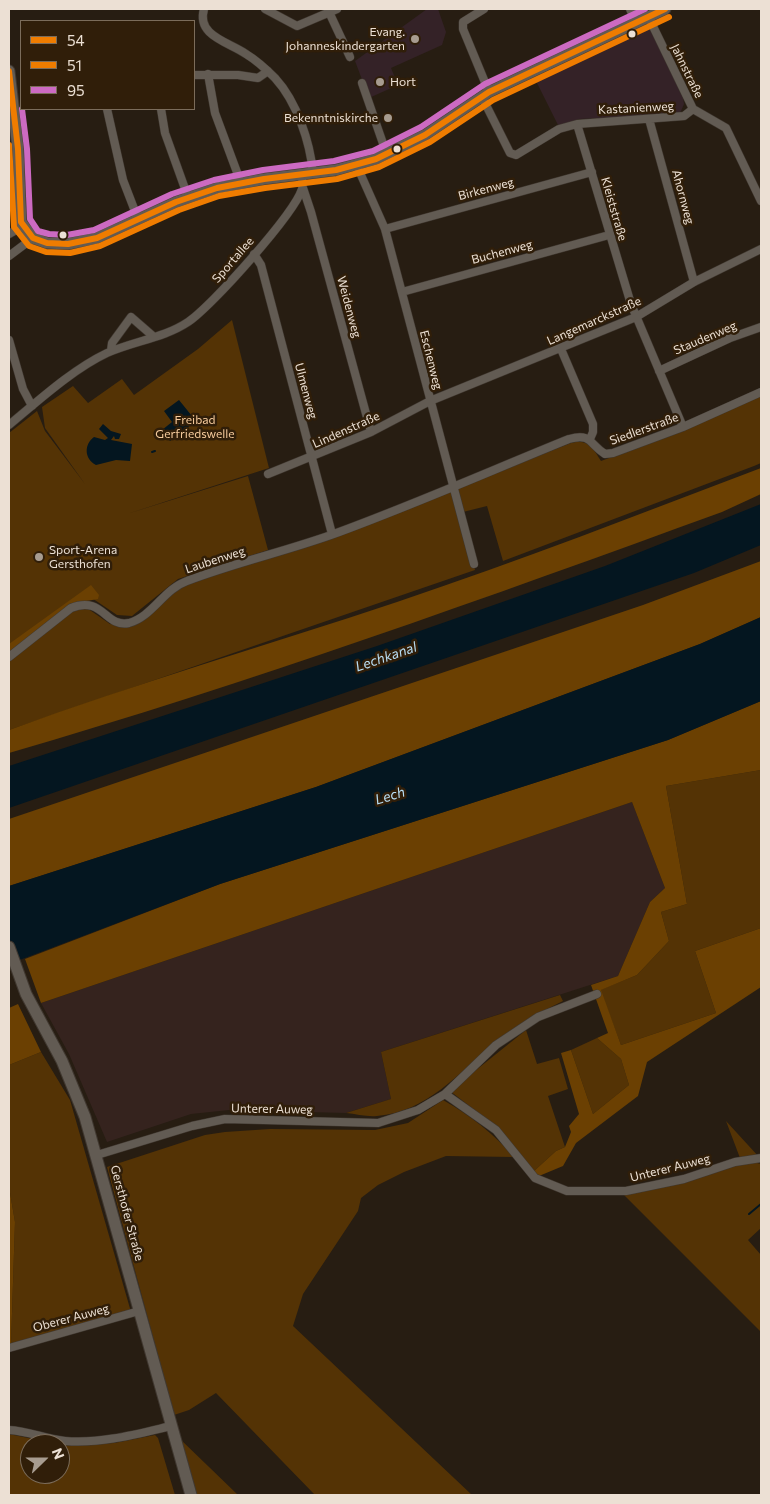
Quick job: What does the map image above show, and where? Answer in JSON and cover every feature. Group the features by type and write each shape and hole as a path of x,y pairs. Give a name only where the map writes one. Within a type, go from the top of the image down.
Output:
{"street":[{"path":"204,9 204,24 210,34 248,55 268,71 286,94 300,121 308,174 303,188"},
{"path":"265,9 297,26 333,10 350,56"},
{"path":"484,9 463,22 463,29 486,95 510,152 516,155 559,129 577,124"},
{"path":"630,9 636,22"},
{"path":"9,71 18,150 19,209 23,226 33,238 47,243 59,244 86,241 188,198 241,183 357,166 387,155 425,135 486,95 665,9"},
{"name":"Jahnstraße","path":"648,16 693,109 726,128 761,201"},
{"path":"195,75 208,74 258,78 268,71"},
{"path":"208,74 215,113 241,183"},
{"path":"362,83 387,155"},
{"name":"Kastanienweg","path":"577,124 684,116 693,109"},
{"path":"107,110 120,167 138,219"},
{"path":"161,110 165,133 188,198"},
{"name":"Ahornweg","path":"650,119 694,282"},
{"name":"Kleiststraße","path":"577,124 609,235 636,318 683,427"},
{"name":"Eschenweg","path":"357,166 379,211 385,228 474,564"},
{"name":"Birkenweg","path":"385,228 592,172"},
{"name":"Sportallee","path":"9,425 72,376 111,351 154,338 190,321 215,298 254,254 289,211 303,188"},
{"name":"Weidenweg","path":"303,188 371,432"},
{"path":"9,234 23,226"},
{"name":"Buchenweg","path":"402,292 609,235"},
{"path":"9,256 33,238"},
{"name":"Langemarckstraße","path":"430,401 636,318 694,282 761,250"},
{"name":"Ulmenweg","path":"254,254 261,265 332,534"},
{"path":"111,351 112,343 131,317 154,338"},
{"name":"Staudenweg","path":"659,371 730,338 761,327"},
{"path":"9,340 24,389 32,406"},
{"path":"561,348 593,424 593,432 590,439"},
{"name":"Siedlerstraße","path":"453,486 577,437 590,439 601,451 609,454 683,427 761,392"},
{"name":"Lindenstraße","path":"268,474 371,432 430,401"},
{"name":"Laubenweg","path":"9,657 71,608 80,604 89,604 98,608 112,620 129,623 145,614 184,582 332,534 453,486"},
{"name":"Gersthofer Straße","path":"9,948 22,984 76,1091 97,1154 191,1495"},
{"name":"Unterer Auweg","path":"97,1154 192,1126 225,1119 378,1123 418,1110 444,1094 496,1045 538,1017 597,994"},
{"name":"Unterer Auweg","path":"444,1094 496,1130 535,1178 568,1191 626,1191 684,1179 735,1162 759,1159"},
{"name":"Oberer Auweg","path":"9,1348 139,1311"},
{"path":"9,1430 22,1431 63,1441 80,1442 114,1438 171,1426"}],"shaded area":[{"name":"Evang. Johanneskindergarten","path":"427,9 438,9 446,32 442,45 391,68 398,85 369,98 355,61"},
{"path":"650,25 683,98 684,104 681,111 677,114 579,119 559,127 535,79"},
{"path":"761,468 761,494 722,512 456,608 278,669 9,753 9,730 105,696 443,586"},
{"path":"761,561 761,617 700,644 316,787 9,886 9,819 643,605"},
{"path":"91,585 99,595 98,599 81,602 9,654 9,644"},
{"path":"761,701 761,770 666,786 687,904 661,912 669,941 637,975 601,990 621,1045 716,1013 695,951 761,928 761,987 647,1062 638,1096 576,1143 563,1166 539,1176 534,1171 556,1151 565,1147 571,1132 569,1126 579,1114 561,1053 571,1050 593,1114 629,1085 621,1059 597,1038 608,1033 591,985 618,976 650,902 665,888 632,802 41,1003 25,959 220,884 668,740"},
{"path":"632,802 665,888 650,902 618,976 381,1052 391,1099 346,1113 229,1110 191,1114 107,1142 69,1054 41,1003"},
{"path":"18,1004 41,1052 9,1065 9,1008"},
{"path":"9,1187 15,1222 11,1344 9,1345"}],"green space":[{"name":"Freibad Gerfriedswelle","path":"232,320 269,468 127,514 248,476 268,550 178,579 132,616 117,615 86,594 9,650 9,433 37,411 45,431 85,484 45,428 42,407 73,386 88,403 122,379 134,395 198,349"},
{"path":"761,396 761,463 503,561 487,506 459,513 475,570 9,730 9,659 73,611 87,608 110,624 133,626 180,588 191,582 310,545 571,443 586,443 601,461 694,426"},
{"path":"761,770 761,928 695,951 716,1013 621,1045 600,990 637,975 669,941 661,912 687,904 666,786"},
{"path":"560,995 563,1001 527,1020 502,1037 455,1078 427,1099 395,1113 365,1116 346,1113 391,1099 381,1052"},
{"path":"526,1030 537,1064 559,1058 568,1089 548,1096 565,1147 556,1151 534,1171 498,1128 450,1091"},
{"path":"597,1038 621,1059 629,1085 593,1114 571,1050"},
{"path":"41,1052 70,1100 131,1312 11,1344 15,1222 9,1187 9,1065"},
{"path":"443,1100 481,1126 514,1157 446,1156 404,1172 378,1185 361,1198 358,1211 303,1294 293,1326 472,1495 315,1495 216,1393 189,1410 174,1415 107,1167 205,1135 225,1132 270,1129 375,1130 408,1123"},
{"path":"726,1121 759,1157 740,1158"},
{"path":"753,1162 761,1164 761,1228 748,1240 761,1255 760,1331 623,1194 736,1164"},
{"path":"9,1434 20,1436 20,1484 70,1484 70,1445 114,1443 155,1435 158,1438 175,1495 9,1495"},
{"path":"179,1438 238,1495 196,1495"}],"water":[{"path":"179,400 196,421 170,441 162,430 172,422 164,411"},
{"path":"103,424 111,431 121,434 119,439 115,439 114,436 111,440 132,444 130,461 116,460 96,465 89,459 87,455 88,443 94,437 105,440 108,438 99,429"},
{"name":"Lechkanal","path":"761,504 761,545 694,573 9,808 9,766 377,646 605,566"},
{"name":"Lech","path":"761,617 761,701 668,740 220,884 9,964 9,886 316,787 700,644"}],"waterway":[{"path":"749,1214 761,1204"}],"transit line":[{"name":"95","path":"22,110 27,149 30,219 38,231 67,235 94,230 172,194 214,180 263,170 334,161 373,151 421,127 485,84 645,9"},
{"name":"54","path":"9,71 18,149 21,222 33,238 47,243 68,244 97,238 176,202 217,188 264,179 336,170 376,159 425,135 489,92 665,9"},
{"name":"51","path":"9,145 14,227 29,246 46,252 70,253 100,246 179,210 219,196 337,179 379,167 430,142 493,100 669,17"}],"place":[{"name":"Evang. Johanneskindergarten","path":"415,39"},
{"name":"Hort","path":"380,82"},
{"name":"Bekenntniskirche","path":"388,118"},
{"name":"Sport-Arena Gersthofen","path":"39,557"}]}
